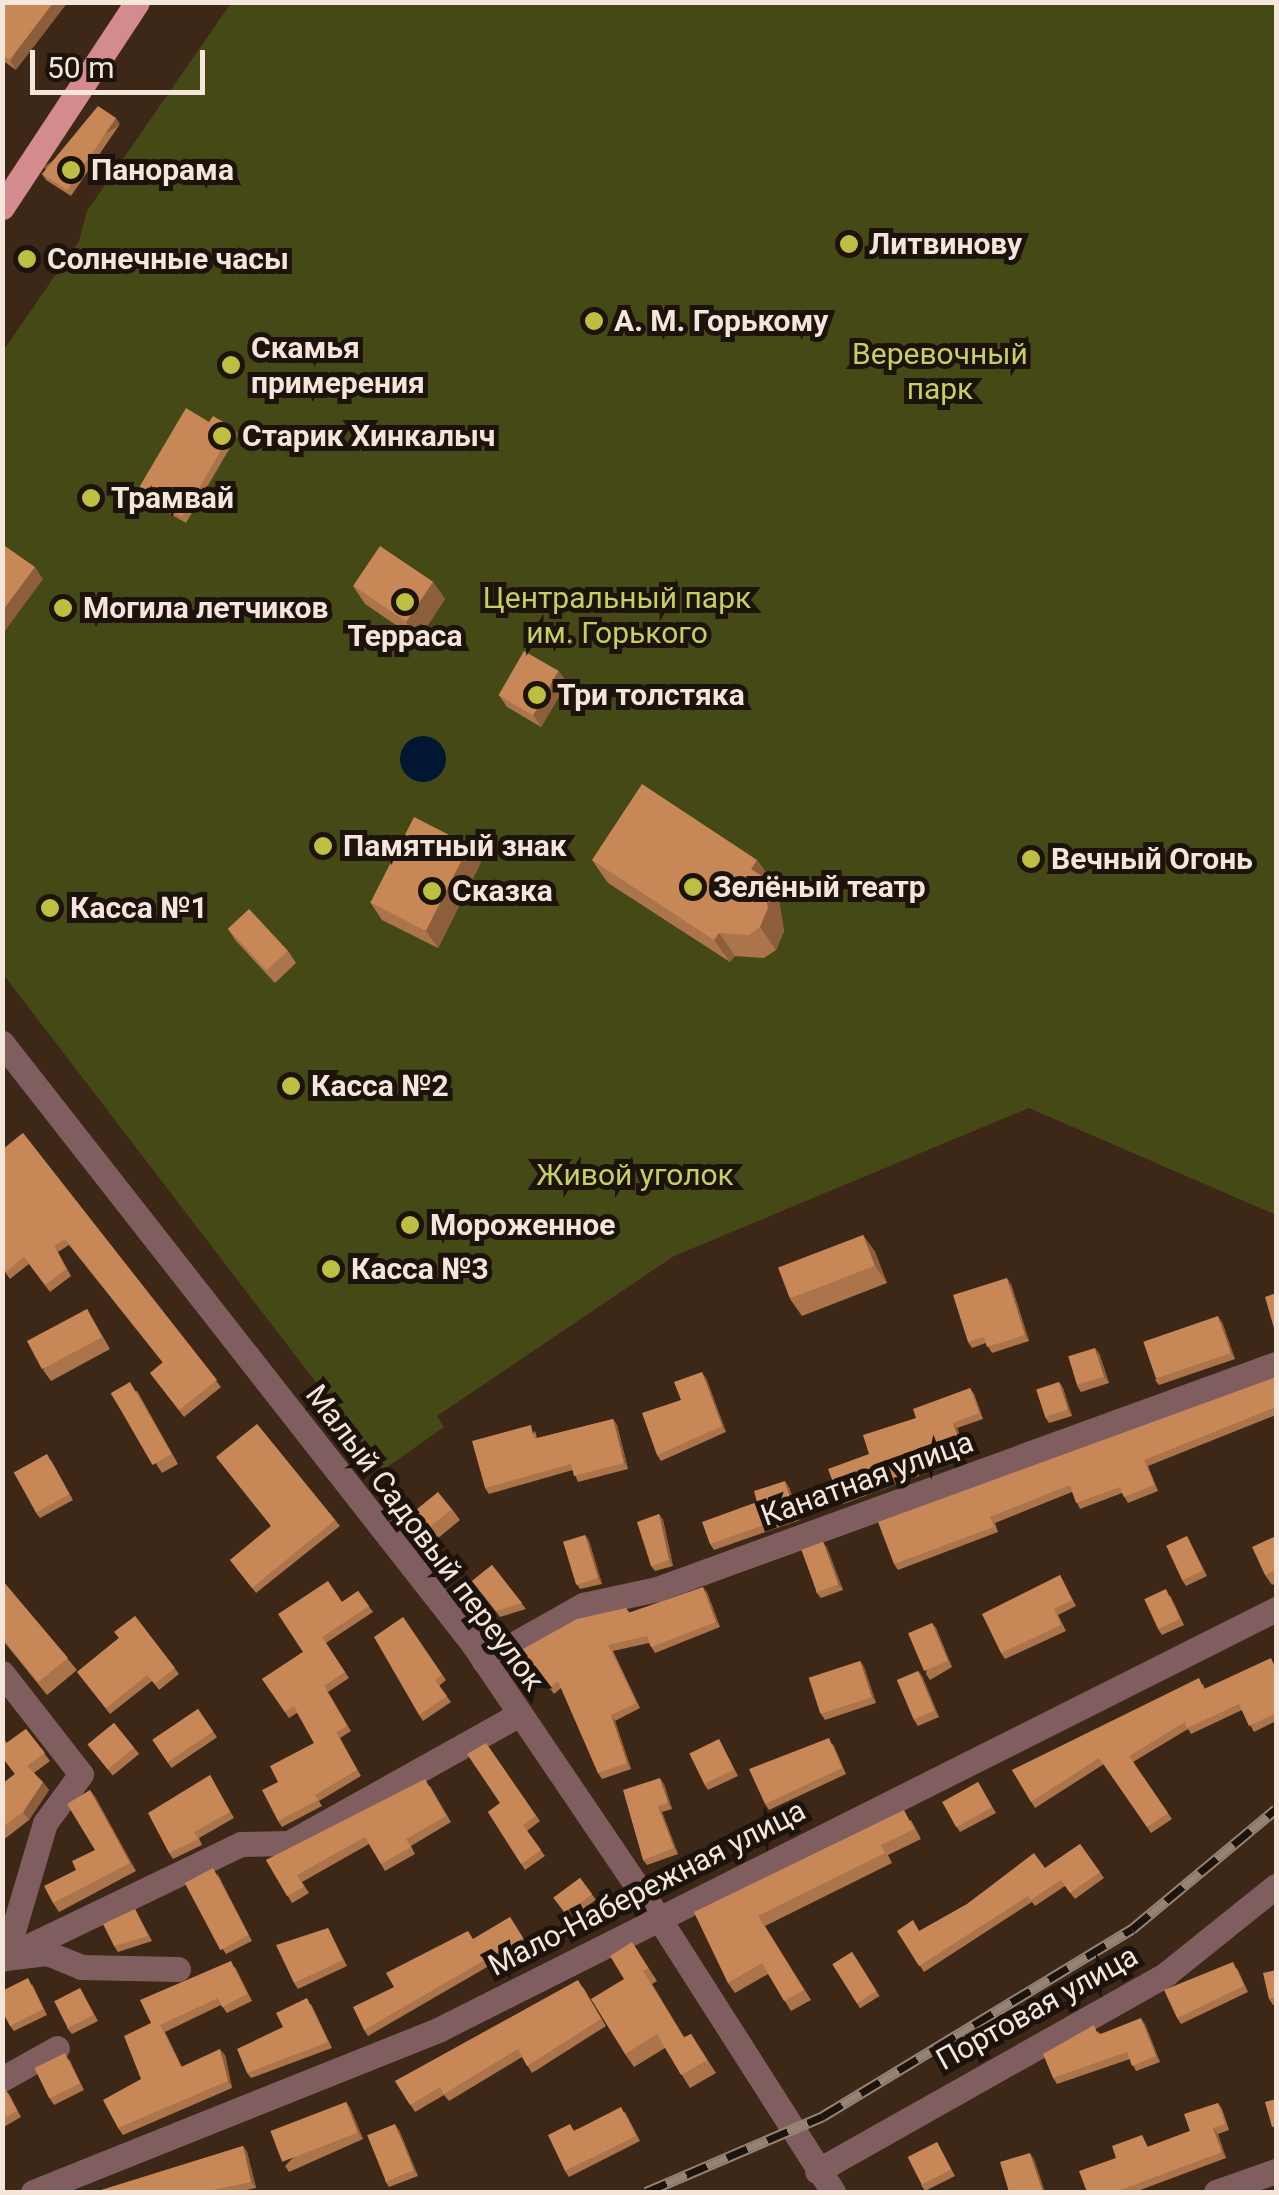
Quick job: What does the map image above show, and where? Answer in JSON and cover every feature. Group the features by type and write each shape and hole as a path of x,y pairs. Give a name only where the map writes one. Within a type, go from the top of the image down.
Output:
{"main road":[{"path":"2,207 138,2"}],"street":[{"name":"Малый Садовый переулок","path":"2,1043 484,1660 658,1917 832,2192"},
{"name":"Канатная улица","path":"484,1660 583,1605 657,1589 1276,1364"},
{"name":"Мало-Набережная улица","path":"33,2192 440,2030 1276,1608"},
{"path":"2,1673 81,1774 45,1823 4,1958"},
{"path":"4,1958 241,1844 289,1843 518,1715"},
{"name":"Портовая улица","path":"817,2171 1166,1974 1276,1886"},
{"path":"4,1958 47,1953 80,1967 178,1970"},
{"path":"2,2079 57,2048"},
{"path":"1216,2192 1276,2171"}],"green space":[{"name":"Центральный парк им. Горького","path":"231,3 1276,3 1276,1215 1029,1108 674,1256 437,1416 444,1427 383,1470 3,974 3,351 79,241 87,211"}],"water":[{"path":"423,736 439,743 446,759 439,775 423,782 407,775 400,759 407,743"}],"building":[{"path":"2,2 54,2 10,60 2,55"},
{"path":"98,106 116,118 67,190 42,174"},
{"path":"186,408 209,422 213,416 234,428 182,517 137,491"},
{"path":"2,544 35,567 2,612"},
{"path":"380,546 433,582 406,622 353,586"},
{"path":"524,651 559,671 533,715 498,695"},
{"name":"Зелёный театр","path":"642,784 757,860 751,869 763,877 768,908 760,927 749,935 719,933 714,940 592,860"},
{"name":"Сказка","path":"414,817 469,845 426,931 370,903"},
{"path":"249,909 288,951 267,970 228,929"},
{"path":"23,1133 217,1380 179,1410 150,1373 163,1362 65,1239 54,1246 66,1269 45,1285 24,1257 6,1272 2,1268 2,1150"},
{"path":"863,1235 875,1266 790,1298 778,1268"},
{"path":"1007,1278 1025,1335 987,1347 984,1337 968,1342 953,1295"},
{"path":"1276,1293 1276,1335 1265,1297"},
{"path":"87,1309 102,1337 42,1369 27,1341"},
{"path":"1218,1316 1231,1353 1156,1379 1143,1342"},
{"path":"1095,1348 1104,1377 1077,1385 1068,1356"},
{"path":"702,1372 722,1426 657,1455 642,1413 681,1400 674,1382"},
{"path":"1276,1377 1276,1407 1144,1460 1154,1485 1124,1497 1120,1487 1076,1503 1070,1485 990,1517 994,1527 894,1564 878,1522"},
{"path":"130,1382 172,1454 152,1465 111,1393"},
{"path":"1059,1382 1068,1410 1045,1417 1036,1389"},
{"path":"970,1388 979,1413 953,1423 963,1452 839,1498 828,1469 869,1454 863,1435 916,1418 913,1409"},
{"path":"613,1419 624,1463 574,1476 571,1464 485,1488 472,1441 531,1425 534,1439"},
{"path":"257,1424 335,1520 252,1588 230,1560 271,1526 216,1457"},
{"path":"47,1454 69,1494 36,1513 14,1472"},
{"path":"785,1481 795,1514 710,1544 702,1522 757,1502 754,1491"},
{"path":"438,1492 452,1509 422,1533 408,1516"},
{"path":"659,1514 669,1560 651,1566 637,1522"},
{"path":"585,1535 598,1578 576,1585 563,1542"},
{"path":"1187,1536 1203,1570 1182,1580 1166,1546"},
{"path":"1276,1536 1276,1570 1265,1575 1252,1547"},
{"path":"823,1542 838,1584 817,1592 801,1550"},
{"path":"492,1565 522,1603 496,1611 472,1581"},
{"path":"1060,1575 1072,1600 1054,1609 1061,1625 1001,1653 982,1614"},
{"path":"2,1580 68,1658 38,1682 2,1638"},
{"path":"328,1581 342,1602 358,1591 369,1606 322,1637 345,1672 324,1686 347,1726 336,1732 357,1770 315,1795 318,1800 278,1821 262,1790 278,1782 270,1766 314,1743 294,1706 285,1712 262,1679 303,1652 278,1614"},
{"path":"703,1587 716,1622 651,1647 647,1636 608,1645 636,1703 611,1715 627,1763 598,1773 558,1681 549,1688 521,1650 577,1619 626,1608 628,1613"},
{"path":"1166,1589 1180,1619 1158,1629 1144,1599"},
{"path":"135,1616 175,1668 155,1684 147,1675 106,1708 77,1672 119,1638 114,1632"},
{"path":"403,1617 442,1675 435,1680 447,1696 419,1715 374,1637"},
{"path":"932,1623 948,1661 924,1671 908,1633"},
{"path":"1271,1658 1276,1669 1276,1713 1249,1726 1239,1704 1187,1728 1185,1722 1129,1756 1168,1813 1147,1827 1099,1758 1031,1802 1012,1770 1199,1678 1204,1689"},
{"path":"860,1661 872,1697 820,1714 809,1678"},
{"path":"918,1671 935,1711 914,1720 897,1680"},
{"path":"198,1709 213,1731 168,1762 152,1740"},
{"path":"114,1723 134,1748 108,1769 88,1744"},
{"path":"26,1729 45,1753 27,1766 43,1782 23,1812 2,1828 2,1784 15,1774 2,1757 2,1746"},
{"path":"829,1738 842,1768 765,1804 749,1769"},
{"path":"719,1739 734,1770 704,1784 689,1753"},
{"path":"486,1743 536,1816 523,1825 541,1850 521,1864 488,1812 500,1803 467,1754"},
{"path":"210,1775 230,1812 194,1832 198,1839 169,1853 148,1813"},
{"path":"660,1778 668,1803 658,1806 674,1848 643,1860 623,1790"},
{"path":"425,1779 446,1816 406,1839 411,1847 381,1864 365,1837 297,1875 304,1887 287,1896 266,1860"},
{"path":"978,1782 992,1807 956,1827 942,1802"},
{"path":"90,1790 130,1863 53,1903 44,1886 76,1870 72,1861 95,1850 67,1804"},
{"path":"904,1810 914,1829 881,1845 885,1853 758,1916 804,1990 784,2001 762,1963 728,1983 694,1912"},
{"path":"1080,1844 1100,1872 1070,1893 1061,1880 1031,1900 1028,1896 919,1966 897,1931 913,1920 919,1931 967,1904 1034,1853 1045,1868"},
{"path":"213,1868 249,1935 220,1950 185,1883"},
{"path":"580,1878 592,1894 566,1914 554,1898"},
{"path":"135,1909 148,1936 114,1946 103,1924"},
{"path":"510,1917 523,1938 364,2030 353,2007 394,1987 386,1973 468,1931 473,1939"},
{"path":"328,1928 343,1960 294,1983 276,1945"},
{"path":"632,1942 648,1968 643,1971 684,2038 691,2034 707,2060 681,2075 657,2034 625,2054 591,1999 624,1979 610,1956"},
{"path":"852,1952 876,1991 857,2003 832,1964"},
{"path":"231,1961 247,1994 222,2007 218,1998 160,2025 181,2067 220,2049 228,2081 118,2128 103,2100 141,2079 124,2036 151,2023 140,2000"},
{"path":"1233,1962 1244,1986 1177,2018 1164,1990"},
{"path":"1276,1970 1276,1997 1269,1999 1263,1973"},
{"path":"28,1978 43,2009 10,2026 2,2011 2,1991"},
{"path":"578,1980 601,2019 527,2066 518,2049 444,2094 440,2087 410,2105 395,2081"},
{"path":"80,1988 94,2015 68,2028 54,2001"},
{"path":"307,1998 328,2042 247,2073 237,2049 283,2027 276,2013"},
{"path":"1141,2018 1156,2056 1132,2066 1127,2052 1053,2078 1043,2054 1094,2025 1098,2035"},
{"path":"65,2053 80,2084 49,2098 34,2068"},
{"path":"2,2088 17,2111 2,2119"},
{"path":"1276,2099 1276,2126 1272,2127 1265,2102"},
{"path":"346,2102 358,2133 282,2162 270,2131"},
{"path":"1218,2103 1225,2124 1213,2128 1222,2152 1115,2192 1087,2192 1079,2171 1116,2158 1112,2146 1142,2135 1147,2147 1190,2131 1184,2114"},
{"path":"621,2107 636,2136 565,2171 548,2135 570,2124 574,2131"},
{"path":"395,2124 414,2170 386,2182 367,2135"},
{"path":"937,2142 951,2170 922,2185 908,2157"},
{"path":"243,2146 251,2182 203,2192 95,2192"},
{"path":"1030,2153 1043,2192 1009,2192 1000,2162"}],"railway":[{"path":"646,2192 823,2116 1132,1929 1276,1809"}],"place":[{"name":"Панорама","path":"71,170"},
{"name":"Литвинову","path":"849,244"},
{"name":"Солнечные часы","path":"27,259"},
{"name":"А. М. Горькому","path":"594,321"},
{"name":"Скамья примерения","path":"231,365"},
{"name":"Старик Хинкалыч","path":"222,436"},
{"name":"Трамвай","path":"91,498"},
{"name":"Терраса","path":"405,602"},
{"name":"Могила летчиков","path":"63,608"},
{"name":"Три толстяка","path":"537,695"},
{"name":"Памятный знак","path":"323,846"},
{"name":"Вечный Огонь","path":"1031,859"},
{"name":"Зелёный театр","path":"693,887"},
{"name":"Сказка","path":"432,891"},
{"name":"Касса №1","path":"50,908"},
{"name":"Касса №2","path":"291,1086"},
{"name":"Мороженное","path":"410,1225"},
{"name":"Касса №3","path":"331,1269"}],"park label":[{"name":"Веревочный парк","path":"940,371"},
{"name":"Живой уголок","path":"635,1175"}]}
